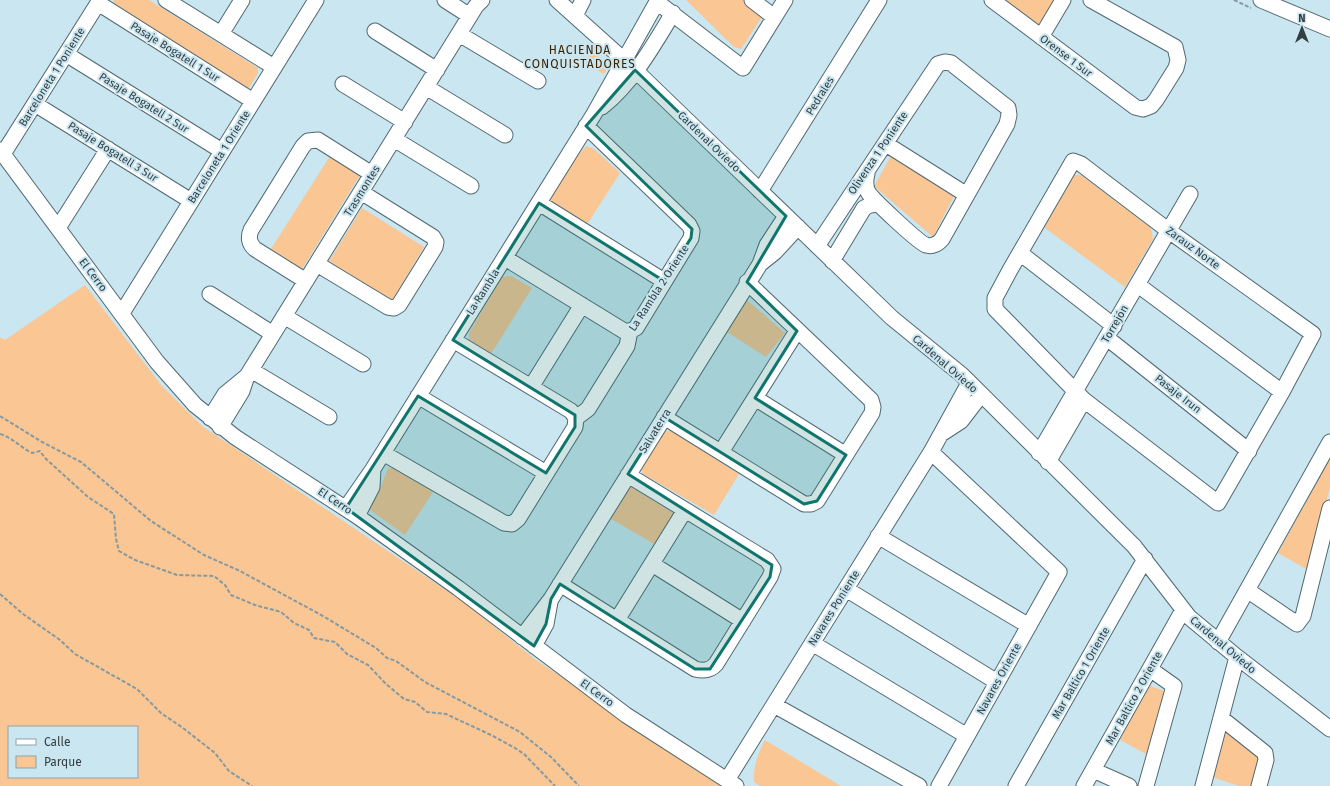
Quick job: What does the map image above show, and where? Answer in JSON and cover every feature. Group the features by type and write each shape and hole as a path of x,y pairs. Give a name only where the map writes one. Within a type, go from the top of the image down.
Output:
{"street":[{"path":"221,34 242,0"},
{"name":"Barceloneta 1 Oriente","path":"122,314 316,0"},
{"path":"444,0 476,6"},
{"name":"Cardenal Oviedo","path":"557,0 635,70 892,318 969,383 1145,560 1183,610 1218,642 1330,729"},
{"path":"575,16 583,0"},
{"path":"752,0 774,17"},
{"path":"657,1 743,68 785,0"},
{"name":"Pedrales","path":"760,191 879,0"},
{"name":"Orense 1 Sur","path":"992,0 1126,101 1135,107 1143,109 1151,106 1176,68 1178,53 1175,46 1091,0"},
{"path":"1041,37 1063,0"},
{"path":"1261,0 1330,29"},
{"path":"170,1 274,67"},
{"name":"La Rambla","path":"351,512 373,469 590,120 657,1"},
{"name":"Barceloneta 1 Poniente","path":"2,152 35,104 99,2"},
{"name":"Pasaje Bogatell 1 Sur","path":"99,2 253,101"},
{"name":"Trasmontes","path":"215,422 242,391 249,373 476,6"},
{"name":"La Rambla","path":"590,120 614,97 635,70 651,49 673,13"},
{"path":"375,31 437,70"},
{"path":"459,34 538,81"},
{"name":"Pasaje Bogatell 2 Sur","path":"66,54 222,151"},
{"name":"Olivenza 1 Poniente","path":"818,246 852,192 867,174 932,70 941,62 951,63 1004,104 1008,110 1008,121 967,195"},
{"path":"343,84 405,122"},
{"path":"426,87 505,136"},
{"name":"Pasaje Bogatell 3 Sur","path":"35,104 191,201"},
{"name":"La Rambla 2 Oriente","path":"383,453 504,523 512,524 516,521 575,427 576,418 588,409 627,346 630,331 636,328 691,238 692,231 689,225 590,120"},
{"path":"394,139 471,186"},
{"path":"306,281 255,249 249,240 251,230 303,146 311,140 322,142 372,174"},
{"path":"867,174 867,188 878,204 920,242 933,245 942,239 967,195 886,144"},
{"path":"58,228 108,149"},
{"name":"El Cerro","path":"2,152 170,378 195,405 215,422 351,512 458,588 626,715 732,783"},
{"name":"Zarauz Norte","path":"1020,253 1073,161 1081,164 1169,231 1313,334 1282,392"},
{"path":"317,264 388,307 394,308 398,305 435,247 436,242 433,237 361,192"},
{"name":"Torrejón","path":"1044,457 1080,395 1110,332 1190,194"},
{"path":"539,203 664,281"},
{"path":"832,261 864,208 870,205 878,204"},
{"name":"Salvaterra","path":"522,637 551,599 747,282 760,264 767,245 786,216"},
{"name":"Salvaterra","path":"760,264 776,252 798,227"},
{"path":"1020,253 995,298 995,309 1080,395 1218,503 1282,392 1138,284"},
{"name":"Pasaje Irun","path":"1020,253 1249,451"},
{"path":"505,258 624,331 630,331"},
{"path":"664,417 801,503 811,504 819,498 872,413 873,404 867,395 797,331 747,282"},
{"path":"210,294 273,334"},
{"path":"531,387 582,305"},
{"path":"284,316 363,364"},
{"path":"721,452 797,331"},
{"path":"454,340 571,411 576,418"},
{"path":"249,373 329,417"},
{"name":"Navares Poniente","path":"732,783 774,705 931,452 969,383"},
{"name":"Navares Poniente","path":"939,436 961,421 981,395"},
{"path":"418,396 546,473"},
{"path":"755,398 846,455"},
{"path":"1218,642 1330,442"},
{"name":"Navares Oriente","path":"931,452 1059,572 939,786"},
{"path":"560,584 695,669 710,670 716,664 770,578 773,569 767,560 628,475"},
{"path":"1247,590 1297,624 1303,616 1330,508"},
{"path":"617,620 685,510"},
{"path":"878,536 1029,626"},
{"name":"Mar Baltico 1 Oriente","path":"1016,786 1145,560"},
{"path":"652,564 743,621"},
{"path":"846,589 997,682"},
{"name":"Salvaterra","path":"534,646 546,624 551,599"},
{"name":"Mar Baltico 2 Oriente","path":"1084,786 1183,610"},
{"path":"812,643 967,736"},
{"path":"1203,786 1237,657"},
{"path":"1146,786 1174,686 1150,670"},
{"path":"774,705 919,786"},
{"path":"1221,718 1265,753 1266,760 1260,786"},
{"path":"1094,770 1129,786"}],"path":[{"path":"0,416 42,442 82,462 151,521 204,555 240,571 323,616 376,648 387,658 396,661 425,682 520,732 551,757 579,786"},
{"path":"0,434 16,440 22,448 32,453 40,451 45,458 88,497 114,514 116,539 119,550 135,560 177,574 214,576 225,585 231,594 255,605 281,612 294,623 309,630 314,638 335,642 348,654 368,665 386,684 404,699 415,702 427,712 446,714 491,735 524,754 555,786"},
{"path":"0,594 23,614 60,640 76,654 137,690 161,714 183,728 215,752 229,771 252,786"}],"highlighted area":[{"path":"635,70 786,216 747,282 797,331 755,398 846,455 817,501 804,504 664,417 628,474 772,565 770,577 710,669 695,669 560,584 551,599 546,624 534,646 346,508 418,396 546,473 575,427 575,415 453,340 539,203 664,281 691,238 692,229 586,126"}],"green space":[{"path":"114,0 149,0 258,68 258,73 247,91 112,5"},
{"path":"686,0 746,0 762,17 741,49 734,47"},
{"path":"1001,0 1055,0 1040,27"},
{"path":"592,53 605,61 607,69 604,74 585,63"},
{"path":"586,146 594,149 620,173 586,226 550,203 550,199 576,158"},
{"path":"330,156 360,175 302,269 271,249"},
{"path":"891,156 956,192 933,237 874,186"},
{"path":"1072,175 1081,175 1151,228 1153,239 1125,287 1041,225"},
{"path":"362,208 424,247 391,302 328,263"},
{"path":"511,276 532,288 491,354 469,341 469,333 502,277"},
{"path":"85,285 161,385 202,426 465,603 536,660 726,786 0,786 0,337 5,340"},
{"path":"747,300 785,333 766,357 727,332"},
{"path":"665,431 671,431 739,474 714,515 643,474 641,467"},
{"path":"1330,458 1330,487 1308,570 1278,553"},
{"path":"388,468 394,468 433,492 405,535 370,510 372,502 379,491"},
{"path":"630,486 675,514 656,545 611,519"},
{"path":"1148,685 1164,691 1148,755 1120,740"},
{"path":"1225,729 1259,758 1253,786 1239,786 1212,777"},
{"path":"765,740 841,786 760,786 754,782 754,771 758,755"}],"district":[{"name":"HACIENDA CONQUISTADORES","path":"580,57"}]}
